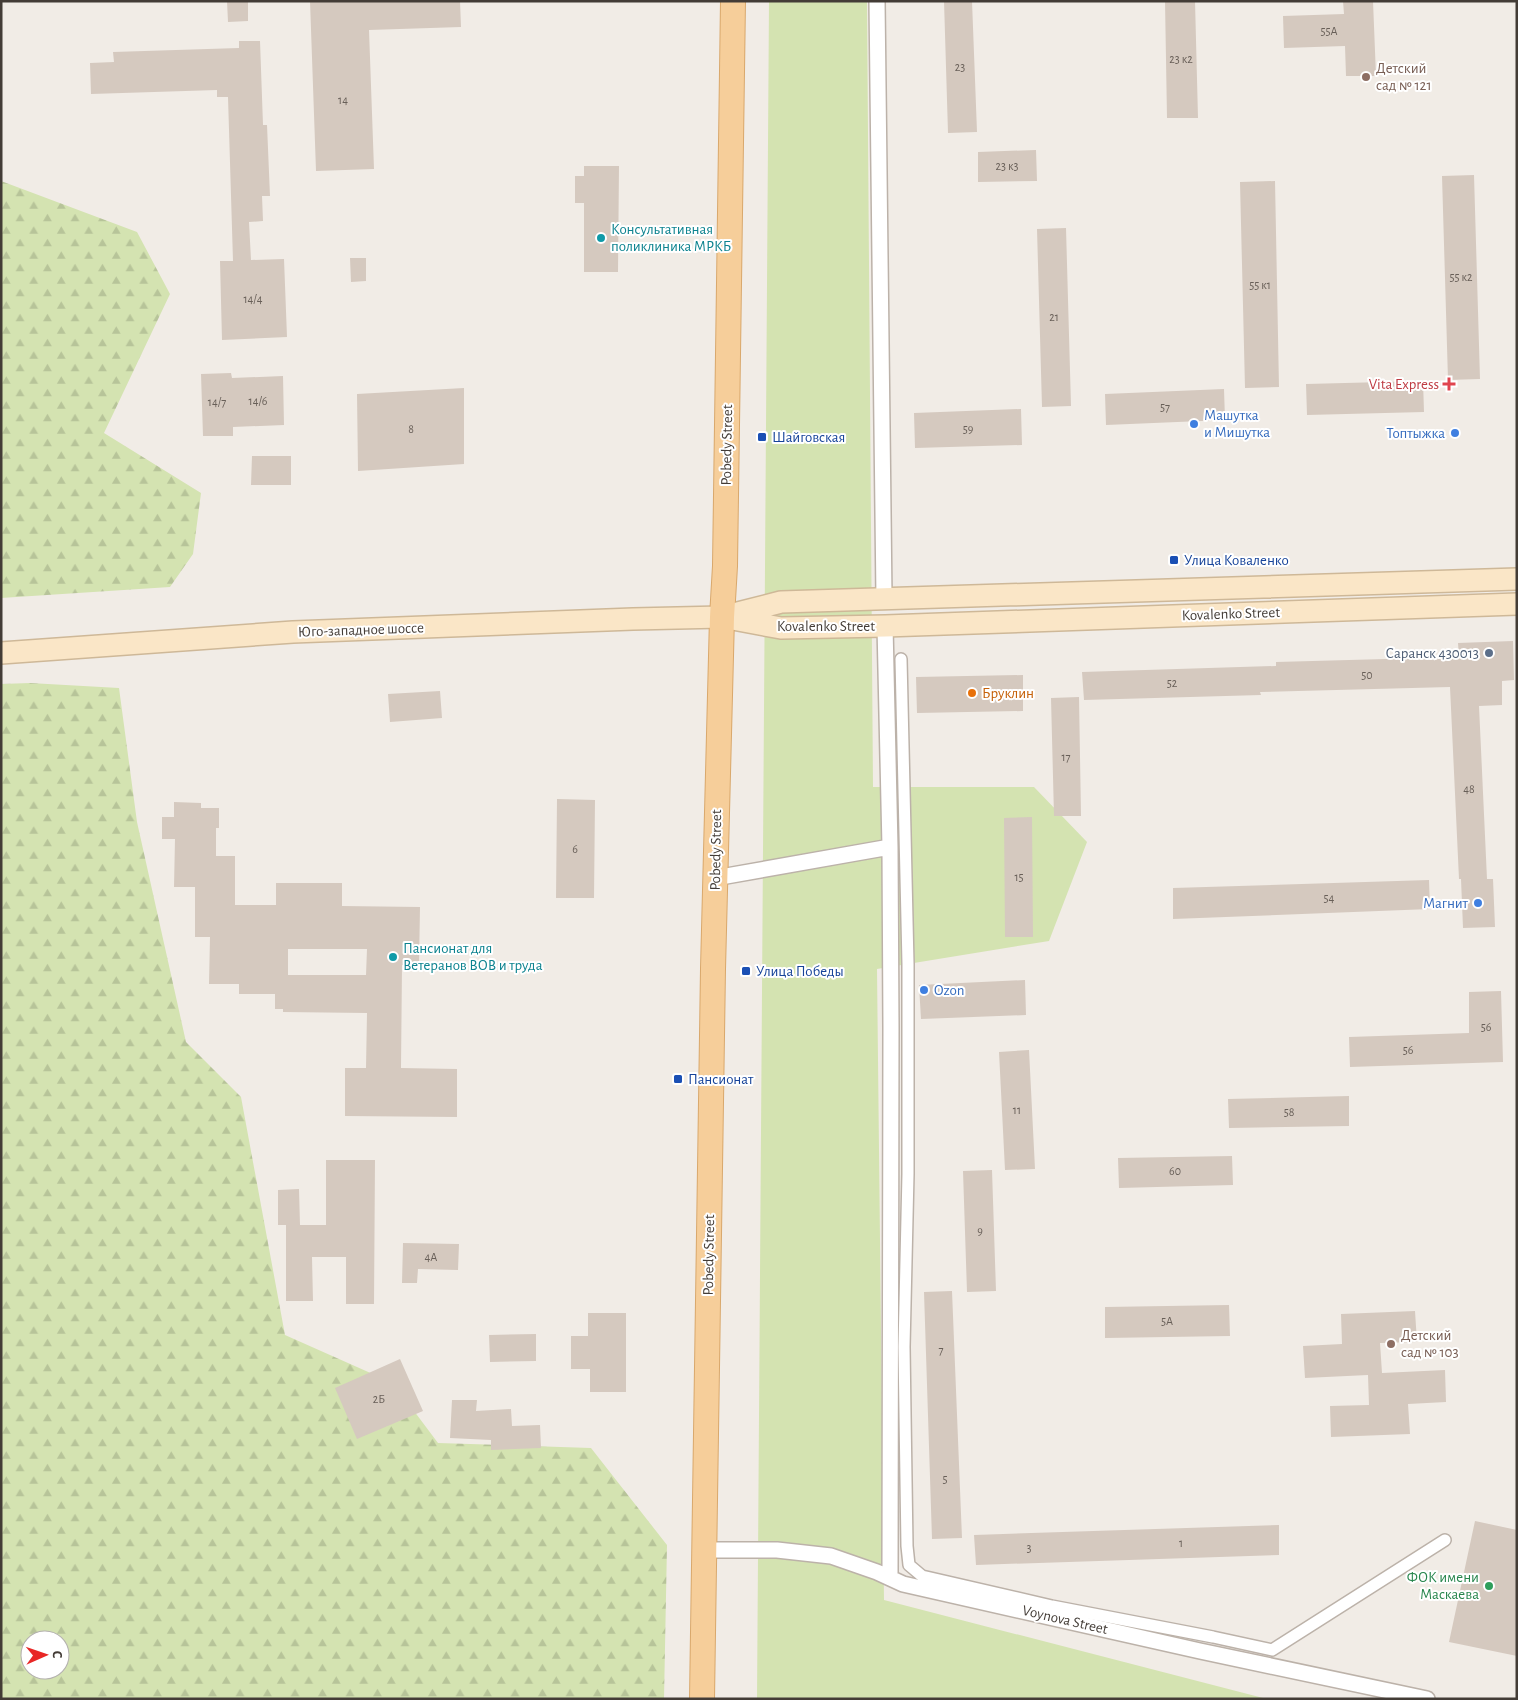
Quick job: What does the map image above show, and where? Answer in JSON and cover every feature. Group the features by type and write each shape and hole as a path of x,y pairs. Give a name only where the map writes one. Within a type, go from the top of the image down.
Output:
{"main road":[{"name":"Pobedy Street","path":"702,1699 715,878 725,566 733,1"},
{"name":"Kovalenko Street","path":"722,617 781,602 1517,579"},
{"path":"884,598 885,626"},
{"name":"Kovalenko Street","path":"722,617 781,628 1517,604"},
{"name":"Юго-западное шоссе","path":"1,653 303,632 722,617"}],"street":[{"path":"877,1 884,598"},
{"path":"885,626 890,847 891,1028 890,1578"},
{"path":"901,659 907,944 908,1174 904,1348 907,1546 909,1564 922,1576 1052,1606 1272,1650 1445,1540"},
{"path":"715,878 890,847"},
{"name":"Voynova Street","path":"705,1550 777,1550 831,1556 903,1584 1200,1651 1426,1699"}],"green space":[{"path":"769,1 867,1 873,787 1034,787 1087,842 1049,941 877,969 884,1600 1267,1699 757,1699"},
{"path":"1,181 137,232 170,294 104,433 201,493 193,554 170,587 1,598"},
{"path":"30,683 119,688 137,822 186,1042 241,1097 285,1335 393,1383 438,1443 591,1448 667,1545 664,1699 1,1699 1,684"}],"building":[{"path":"227,1 248,1 248,21 228,22"},
{"path":"310,1 460,1 461,27 369,30 374,169 316,171"},
{"path":"944,1 972,1 977,132 948,133"},
{"path":"1165,1 1195,1 1198,118 1167,118"},
{"name":"Детский сад № 121","path":"1343,1 1373,1 1376,76 1346,76 1345,46 1284,48 1283,16 1344,14"},
{"path":"239,41 260,41 263,125 267,125 270,196 262,196 263,221 249,222 251,260 284,259 287,337 222,340 220,261 233,261 228,97 217,97 217,90 91,94 90,63 114,62 113,52 239,48"},
{"path":"1036,150 1037,181 978,182 978,152"},
{"name":"Консультативная поликлиника МРКБ","path":"584,166 619,166 618,272 584,272 584,203 575,203 575,176 584,176"},
{"path":"1474,175 1480,379 1448,380 1442,176"},
{"path":"1275,181 1279,387 1245,388 1240,182"},
{"path":"1066,228 1071,406 1042,407 1037,229"},
{"path":"350,258 366,258 366,281 351,282"},
{"path":"231,373 232,378 283,376 284,425 233,427 233,436 203,436 201,374"},
{"path":"1423,381 1424,412 1307,415 1306,384"},
{"path":"464,388 464,464 358,471 357,394"},
{"path":"1224,389 1225,420 1106,425 1105,394"},
{"path":"1021,409 1022,445 915,448 914,413"},
{"path":"252,456 291,456 291,485 251,485"},
{"path":"1513,641 1514,680 1502,681 1502,705 1479,706 1487,879 1493,879 1495,927 1463,928 1450,687 1260,692 1261,695 1084,700 1082,672 1276,666 1276,662 1459,657 1458,643"},
{"path":"1023,675 1023,711 917,713 916,677"},
{"path":"440,691 442,718 390,722 388,694"},
{"path":"1079,697 1081,816 1054,816 1051,698"},
{"path":"557,799 595,800 594,898 556,898"},
{"name":"Пансионат для Ветеранов ВОВ и труда","path":"174,802 201,803 201,808 219,808 219,828 216,828 216,856 235,856 235,905 276,905 276,883 342,883 342,906 420,907 419,965 402,965 401,1068 457,1069 457,1117 345,1116 345,1068 366,1068 367,1013 283,1012 283,1009 275,1009 275,994 239,994 239,984 209,984 210,937 195,937 195,887 174,887 175,839 162,839 162,817 174,817","holes":["288,949 367,949 366,975 288,975"]},
{"path":"1032,817 1033,937 1005,937 1004,818"},
{"path":"1429,880 1430,909 1173,919 1173,888"},
{"path":"1025,980 1026,1015 921,1019 919,985"},
{"path":"1501,991 1503,1062 1350,1067 1349,1037 1469,1033 1469,992"},
{"path":"1029,1050 1035,1169 1005,1170 999,1052"},
{"path":"1349,1096 1349,1126 1229,1128 1228,1099"},
{"path":"1232,1156 1233,1185 1119,1188 1118,1158"},
{"path":"326,1160 375,1160 374,1304 346,1304 346,1257 312,1257 313,1301 286,1301 286,1225 278,1225 278,1190 299,1189 300,1225 326,1225"},
{"path":"992,1170 996,1291 967,1292 963,1171"},
{"path":"403,1243 459,1244 458,1270 418,1269 417,1283 402,1283"},
{"path":"952,1291 962,1538 932,1539 924,1292"},
{"path":"1229,1305 1230,1336 1105,1338 1105,1307"},
{"path":"1415,1311 1417,1342 1380,1343 1382,1373 1445,1370 1446,1402 1408,1404 1410,1434 1331,1437 1330,1406 1369,1405 1368,1375 1305,1378 1303,1346 1342,1344 1341,1314"},
{"path":"588,1313 626,1313 626,1392 590,1392 590,1369 571,1369 571,1336 588,1336"},
{"path":"536,1334 536,1361 490,1362 489,1335"},
{"path":"400,1359 423,1411 357,1439 335,1388"},
{"path":"452,1400 477,1400 476,1411 511,1409 512,1426 540,1425 541,1448 491,1450 491,1440 450,1438"},
{"name":"ФОК имени Маскаева","path":"1475,1521 1517,1530 1517,1656 1449,1642"},
{"path":"1279,1525 1279,1555 976,1565 974,1535"}],"place":[{"name":"Детский сад № 121","path":"1366,77"},
{"name":"Консультативная поликлиника МРКБ","path":"601,238"},
{"name":"Vita Express","path":"1449,384"},
{"name":"Машутка и Мишутка","path":"1194,424"},
{"name":"Топтыжка","path":"1455,433"},
{"name":"Шайговская","path":"762,437"},
{"name":"Улица Коваленко","path":"1174,560"},
{"name":"Саранск 430013","path":"1489,653"},
{"name":"Бруклин","path":"972,693"},
{"name":"Магнит","path":"1478,903"},
{"name":"Пансионат для Ветеранов ВОВ и труда","path":"393,957"},
{"name":"Улица Победы","path":"746,971"},
{"name":"Ozon","path":"924,990"},
{"name":"Пансионат","path":"678,1079"},
{"name":"Детский сад № 103","path":"1391,1344"},
{"name":"ФОК имени Маскаева","path":"1489,1586"}]}
